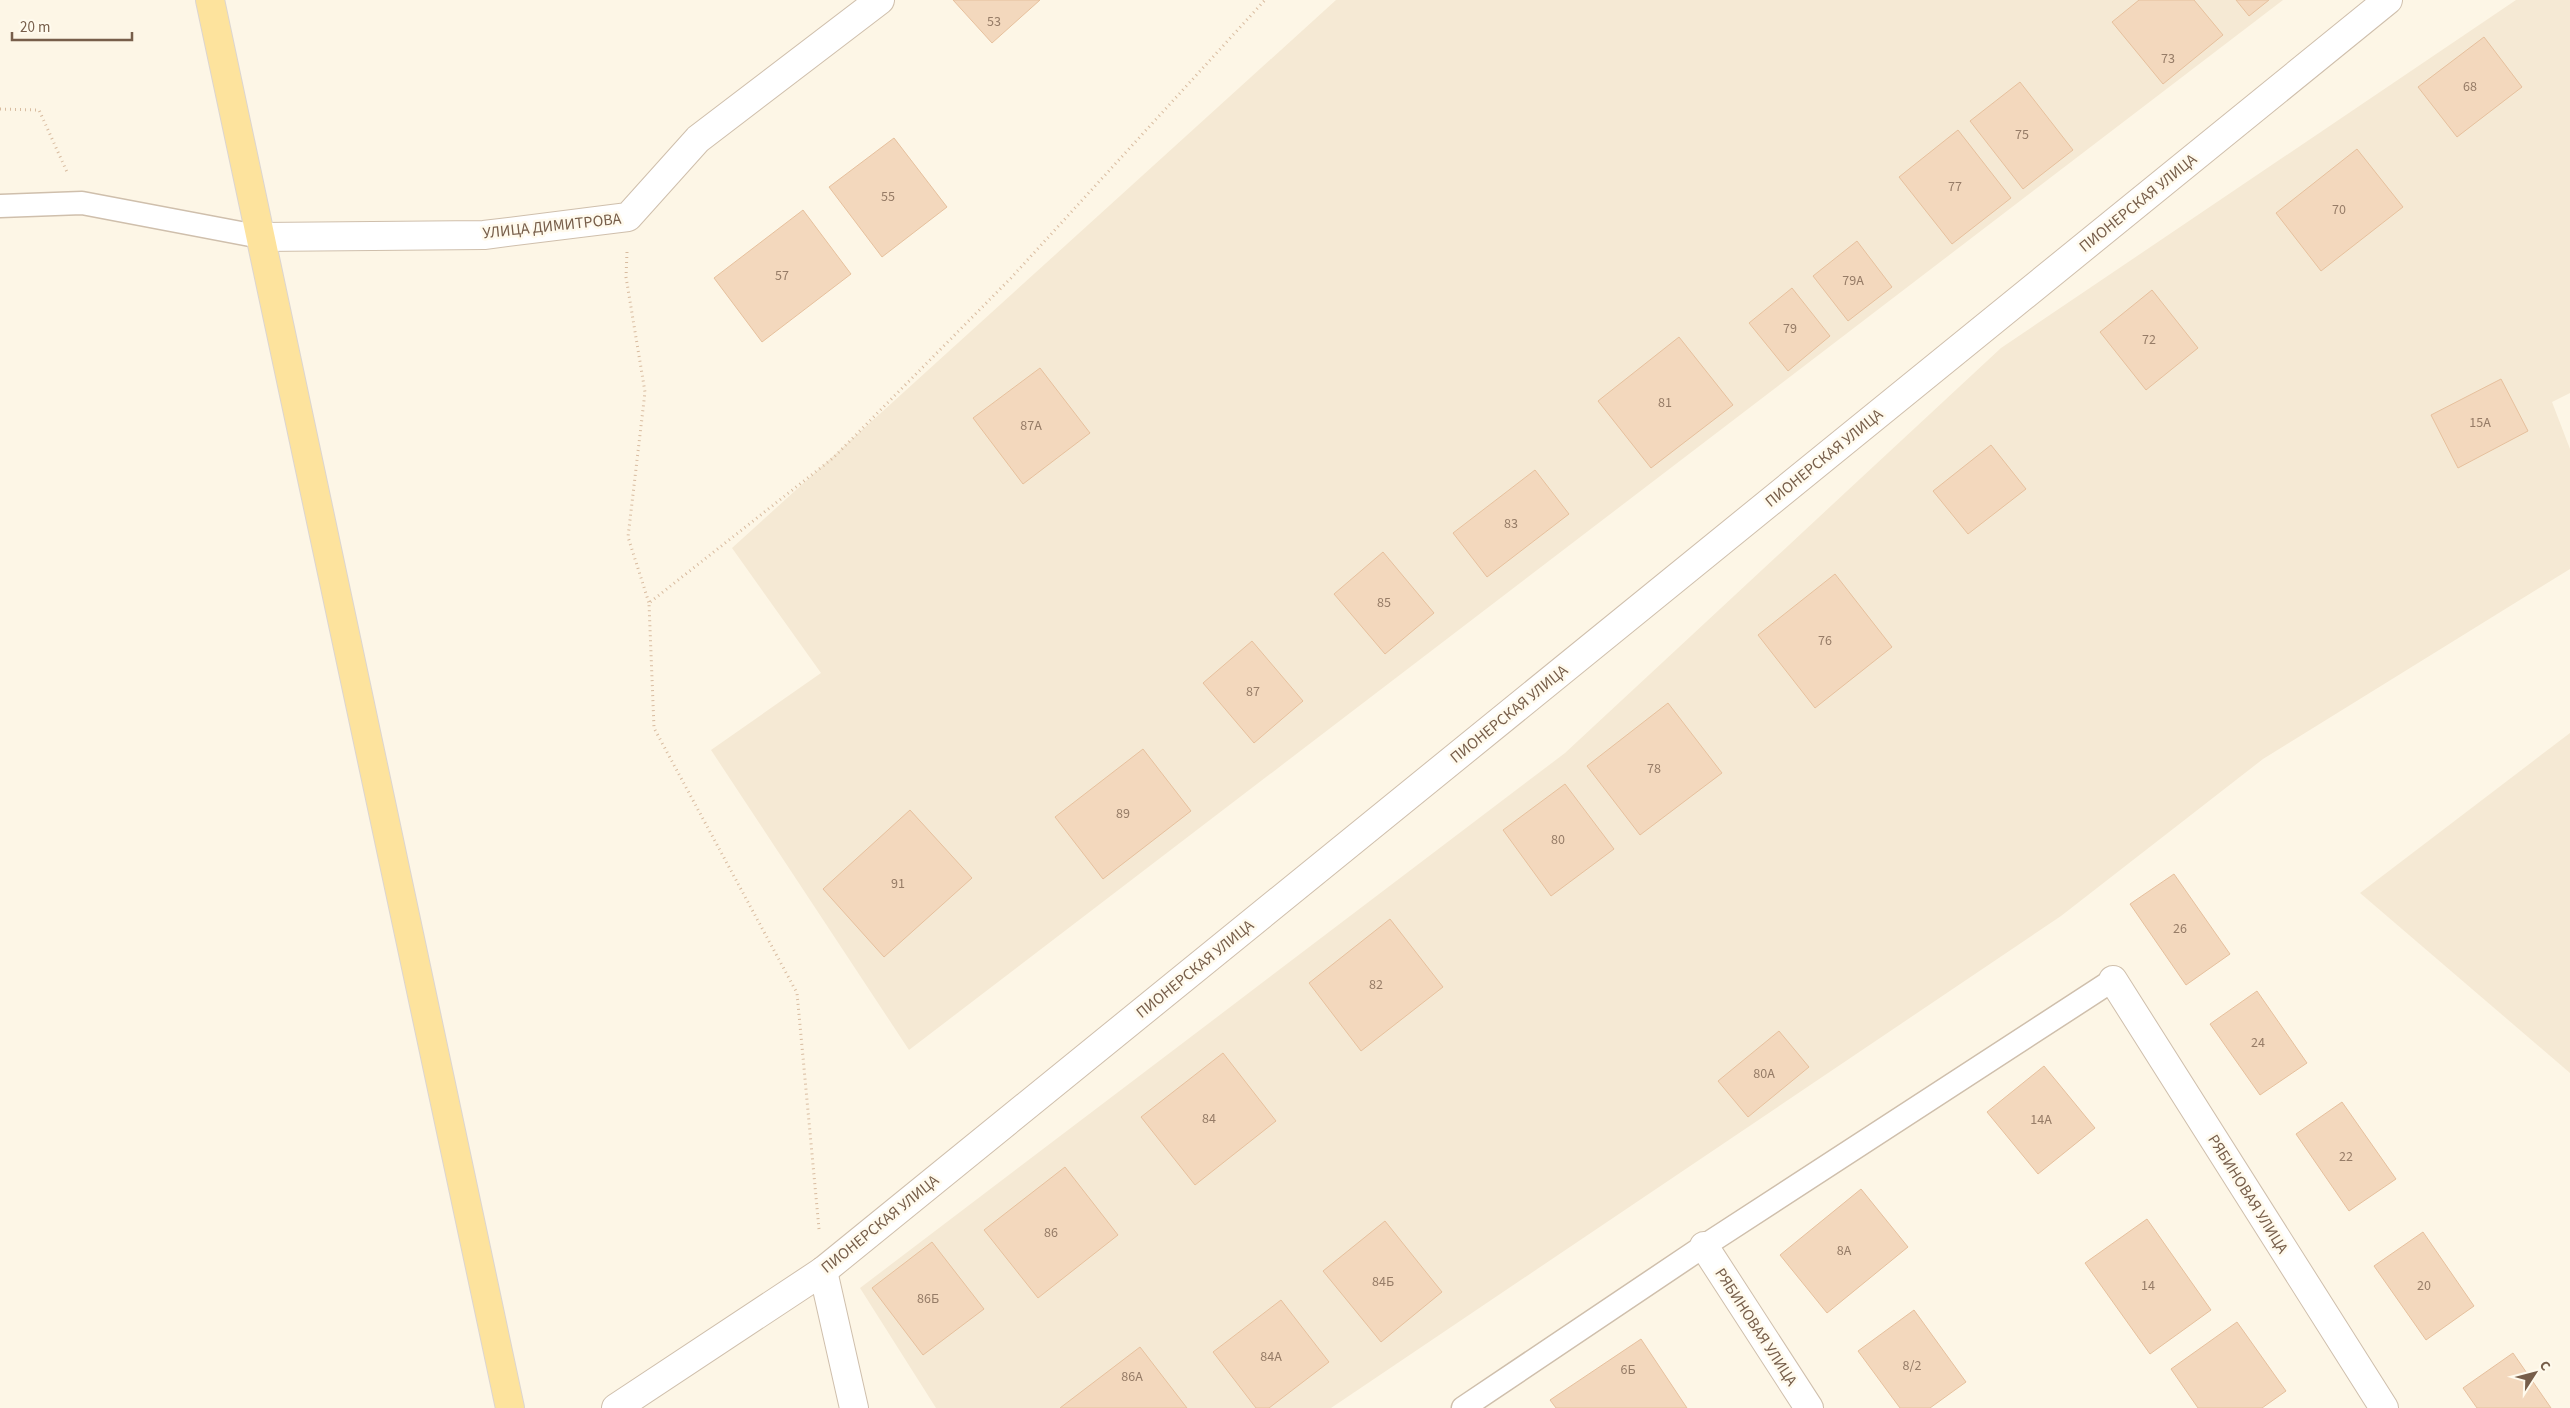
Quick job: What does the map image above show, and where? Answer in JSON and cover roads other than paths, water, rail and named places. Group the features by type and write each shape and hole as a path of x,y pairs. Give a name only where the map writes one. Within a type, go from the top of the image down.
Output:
{"main road":[{"path":"210,0 510,1408"}],"street":[{"name":"УЛИЦА ДИМИТРОВА","path":"261,236 484,235 628,217 698,139 880,0"},
{"name":"ПИОНЕРСКАЯ УЛИЦА","path":"616,1408 823,1271 2388,0"},
{"name":"РЯБИНОВАЯ УЛИЦА","path":"2113,980 2384,1408"},
{"name":"РЯБИНОВАЯ УЛИЦА","path":"1704,1246 1808,1408"},
{"path":"823,1271 854,1408"}],"lane":[{"path":"0,206 82,204 261,236"},
{"path":"1463,1408 1704,1246 2113,980"}]}
